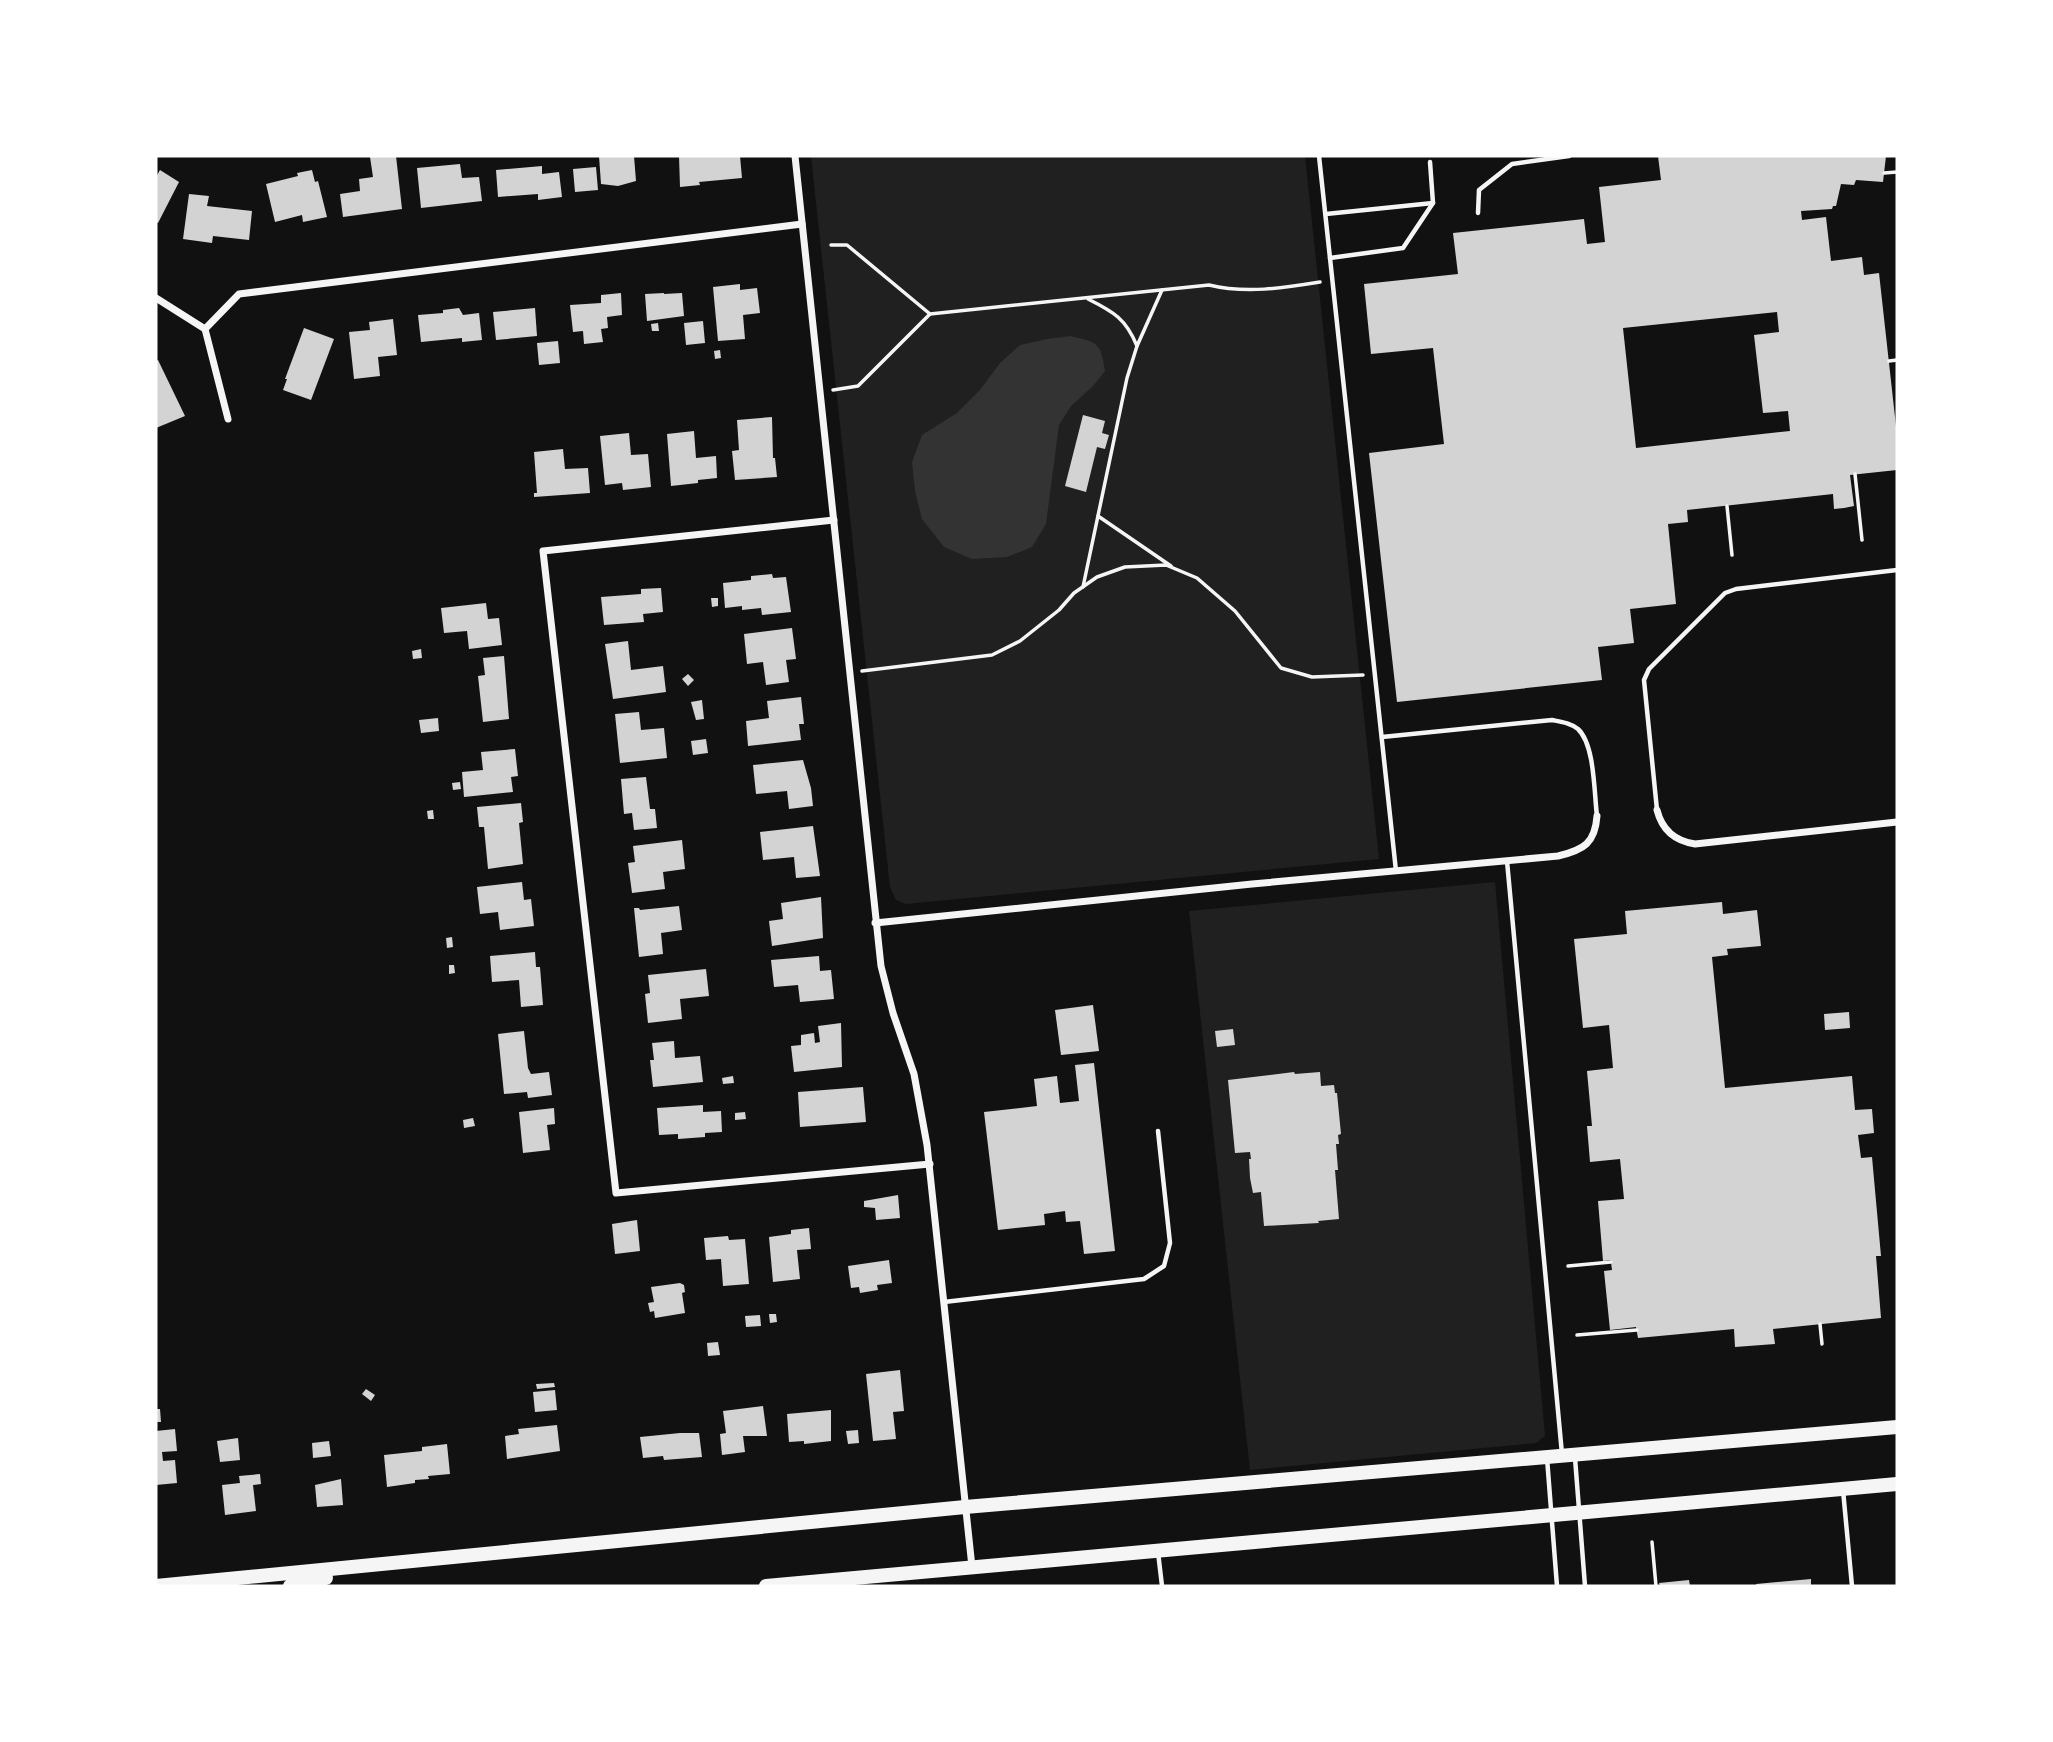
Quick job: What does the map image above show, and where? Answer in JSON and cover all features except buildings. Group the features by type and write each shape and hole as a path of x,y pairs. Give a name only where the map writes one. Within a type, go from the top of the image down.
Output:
{"main road":[{"path":"156,1586 965,1507 1897,1427"},
{"path":"766,1586 1897,1485"},
{"path":"290,1586 375,1566"}],"street":[{"path":"794,156 875,923 883,976 914,1074 930,1164 972,1567"},
{"path":"205,329 239,294 802,224"},
{"path":"156,298 205,329 228,419"},
{"path":"834,520 543,551 616,1193 930,1164"},
{"path":"1657,810 1660,822 1669,833 1682,842 1695,844 1897,822"},
{"path":"875,923 1558,856 1578,852 1590,841 1596,828 1597,816"}],"lane":[{"path":"1319,156 1396,872"},
{"path":"1478,213 1479,190 1512,164 1569,156"},
{"path":"1331,258 1403,248 1433,203 1430,162"},
{"path":"1326,214 1433,203"},
{"path":"1657,810 1644,680 1649,669 1725,593 1736,589 1897,570"},
{"path":"1382,737 1552,720 1568,723 1580,731 1587,741 1597,816"},
{"path":"1507,861 1568,1454 1580,1512 1585,1586"},
{"path":"944,1302 1144,1279 1164,1266 1170,1243 1158,1131"},
{"path":"1546,1456 1557,1586"},
{"path":"1843,1489 1852,1586"},
{"path":"1158,1549 1161,1586"}],"path":[{"path":"1884,173 1897,172"},
{"path":"831,245 848,245 930,314"},
{"path":"820,391 858,386 930,314 1209,285 1227,289 1259,290 1333,279"},
{"path":"1083,587 1127,377 1137,346 1162,290"},
{"path":"1085,298 1110,310 1129,326 1137,346"},
{"path":"1889,361 1897,360"},
{"path":"1854,474 1862,540"},
{"path":"1727,506 1732,555"},
{"path":"1098,516 1178,571"},
{"path":"850,672 992,655 1020,641 1097,577 1125,568 1166,565 1197,578 1235,611 1281,668 1312,677 1375,675"},
{"path":"1567,1266 1611,1262"},
{"path":"1820,1324 1822,1343"},
{"path":"1577,1335 1637,1330"},
{"path":"1652,1542 1656,1586"}],"shaded area":[{"path":"811,156 1305,156 1379,859 906,904 896,900 890,887"},
{"path":"1070,336 1096,345 1102,354 1105,371 1071,406 1059,425 1046,524 1032,547 1007,557 972,559 944,547 922,519 915,491 912,462 922,435 957,413 980,390 1000,363 1020,345"},
{"path":"1495,882 1545,1436 1536,1443 1250,1470 1189,911"}]}
